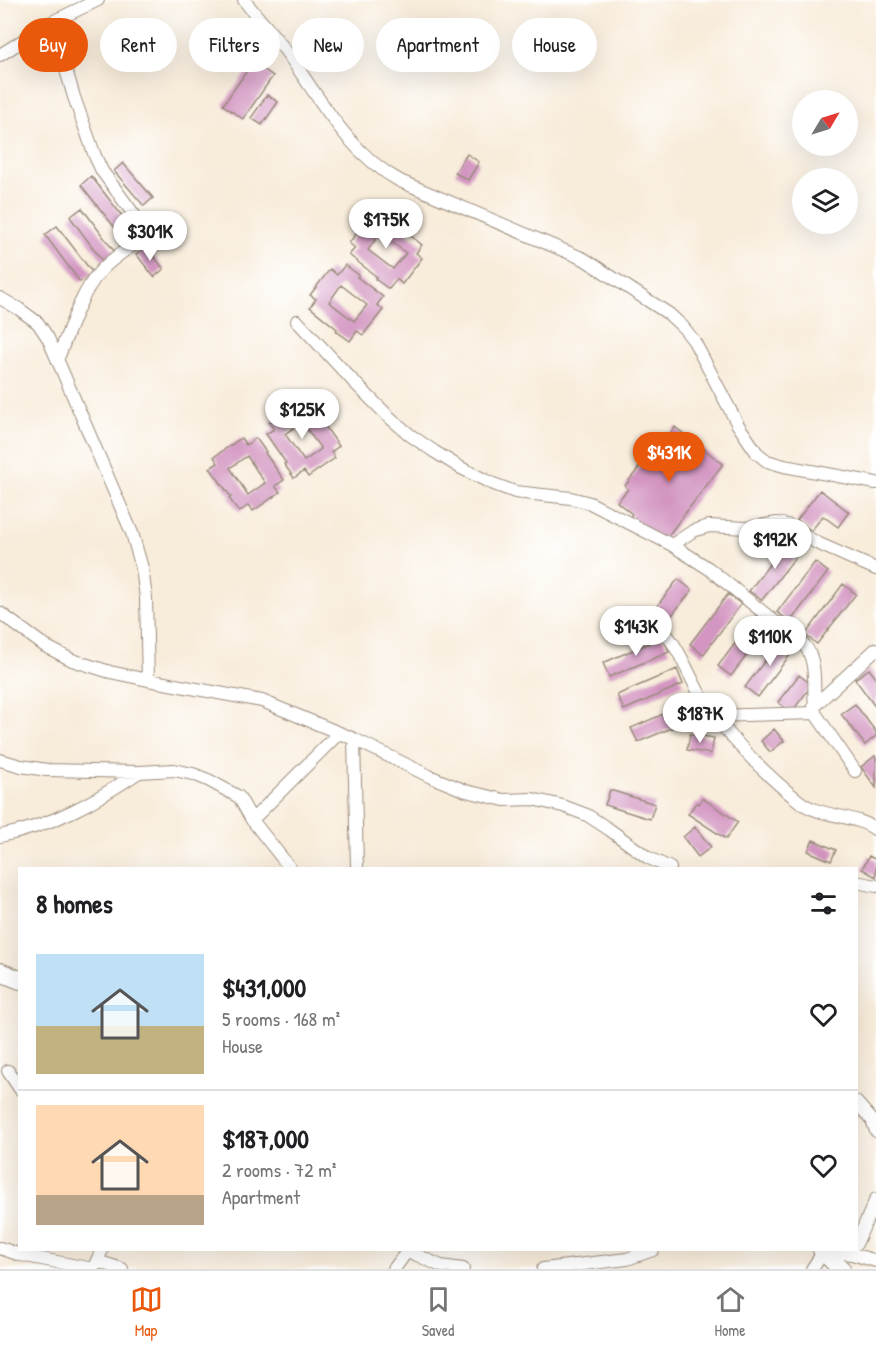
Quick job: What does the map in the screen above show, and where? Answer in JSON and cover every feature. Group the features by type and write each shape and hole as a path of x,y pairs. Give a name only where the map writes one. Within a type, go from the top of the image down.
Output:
{"highway":[{"path":"0,972 18,979"},
{"path":"830,1251 851,1254"}],"street":[{"path":"60,18 98,0"},
{"path":"244,0 283,48 344,135 383,172 584,258 669,314 694,341 738,424 757,453 767,460 784,466 876,483"},
{"path":"0,55 18,44"},
{"path":"58,358 90,284 99,272 145,237 146,231 98,163 67,72"},
{"path":"0,298 38,323 48,338 132,533 142,568 146,598 148,680"},
{"path":"297,321 388,416 410,435 461,468 490,483 515,492 572,498 590,503 672,545 708,568 805,646 813,661 814,710 855,771"},
{"path":"672,545 693,531 709,526 747,528 777,523 788,525 817,543 876,570"},
{"path":"0,613 45,646 72,660 110,672 262,701 354,739 429,776 466,791 504,800 532,799 563,806 587,815 647,857 668,867"},
{"path":"662,629 679,652 702,697 715,716 760,766 800,802 813,810 861,822 876,830"},
{"path":"715,716 814,710 876,649"},
{"path":"252,820 339,733"},
{"path":"354,739 357,867"},
{"path":"0,760 47,770 140,772 174,770 194,774 238,797 252,820 289,867"},
{"path":"0,837 67,815 103,796 140,772"},
{"path":"858,882 876,886"},
{"path":"9,1070 18,1086"},
{"path":"858,1104 872,1120 876,1131"},
{"path":"858,1238 876,1198"},
{"path":"0,1248 21,1255 93,1269 99,1255 122,1269"},
{"path":"394,1269 406,1251"},
{"path":"409,1251 441,1266 463,1269"},
{"path":"543,1269 628,1264 651,1251"},
{"path":"813,1269 822,1251"},
{"path":"851,1254 876,1261"}],"building":[{"path":"246,72 267,72 273,76 243,119 223,105"},
{"path":"267,95 278,102 262,125 251,118"},
{"path":"467,154 479,162 468,180 455,173"},
{"path":"123,163 153,198 144,206 114,171"},
{"path":"91,176 137,235 127,243 81,185"},
{"path":"82,208 117,255 105,264 70,217"},
{"path":"384,213 422,245 416,253 422,258 402,284 397,279 389,289 349,255 355,248 349,243 369,217 376,223","holes":["380,233 406,253 393,269 368,250"]},
{"path":"57,226 92,272 80,282 45,235"},
{"path":"146,247 164,269 154,277 136,254"},
{"path":"345,265 383,297 377,305 383,310 363,335 357,331 350,341 310,307 316,299 310,295 330,269 337,275","holes":["341,285 367,305 354,321 329,302"]},
{"path":"296,404 301,411 312,404 339,446 331,452 335,458 308,477 304,471 294,478 266,434 274,429 269,423","holes":["302,422 321,449 304,461 285,434"]},
{"path":"675,427 723,464 667,537 660,539 630,517 632,514 617,502 628,489 625,486 665,433 668,436"},
{"path":"241,438 246,445 256,438 284,480 275,486 280,492 253,511 249,505 239,512 210,468 218,463 214,457","holes":["247,456 265,483 248,495 230,468"]},
{"path":"820,490 849,512 838,527 823,516 811,531 797,520"},
{"path":"788,540 801,550 762,600 749,591"},
{"path":"815,562 828,572 790,622 777,612"},
{"path":"678,579 692,590 664,625 650,615"},
{"path":"843,584 856,594 817,644 805,635"},
{"path":"728,594 741,604 703,655 690,644"},
{"path":"756,616 769,626 731,676 718,666"},
{"path":"663,637 669,652 609,677 603,663"},
{"path":"783,637 796,647 758,697 745,687"},
{"path":"677,669 683,684 624,710 617,695"},
{"path":"869,669 876,678 876,708 855,679"},
{"path":"799,675 812,685 791,713 778,702"},
{"path":"691,702 698,717 638,742 631,728"},
{"path":"855,704 876,732 876,736 865,745 841,714"},
{"path":"774,729 784,741 770,752 761,741"},
{"path":"690,734 714,738 711,754 687,750"},
{"path":"875,756 876,758 876,788 861,767"},
{"path":"610,790 655,804 650,819 605,805"},
{"path":"702,798 738,822 726,839 688,814"},
{"path":"695,827 711,847 698,857 683,837"},
{"path":"813,840 836,850 831,861 808,851"},
{"path":"869,856 876,860 876,877 862,869"}]}
